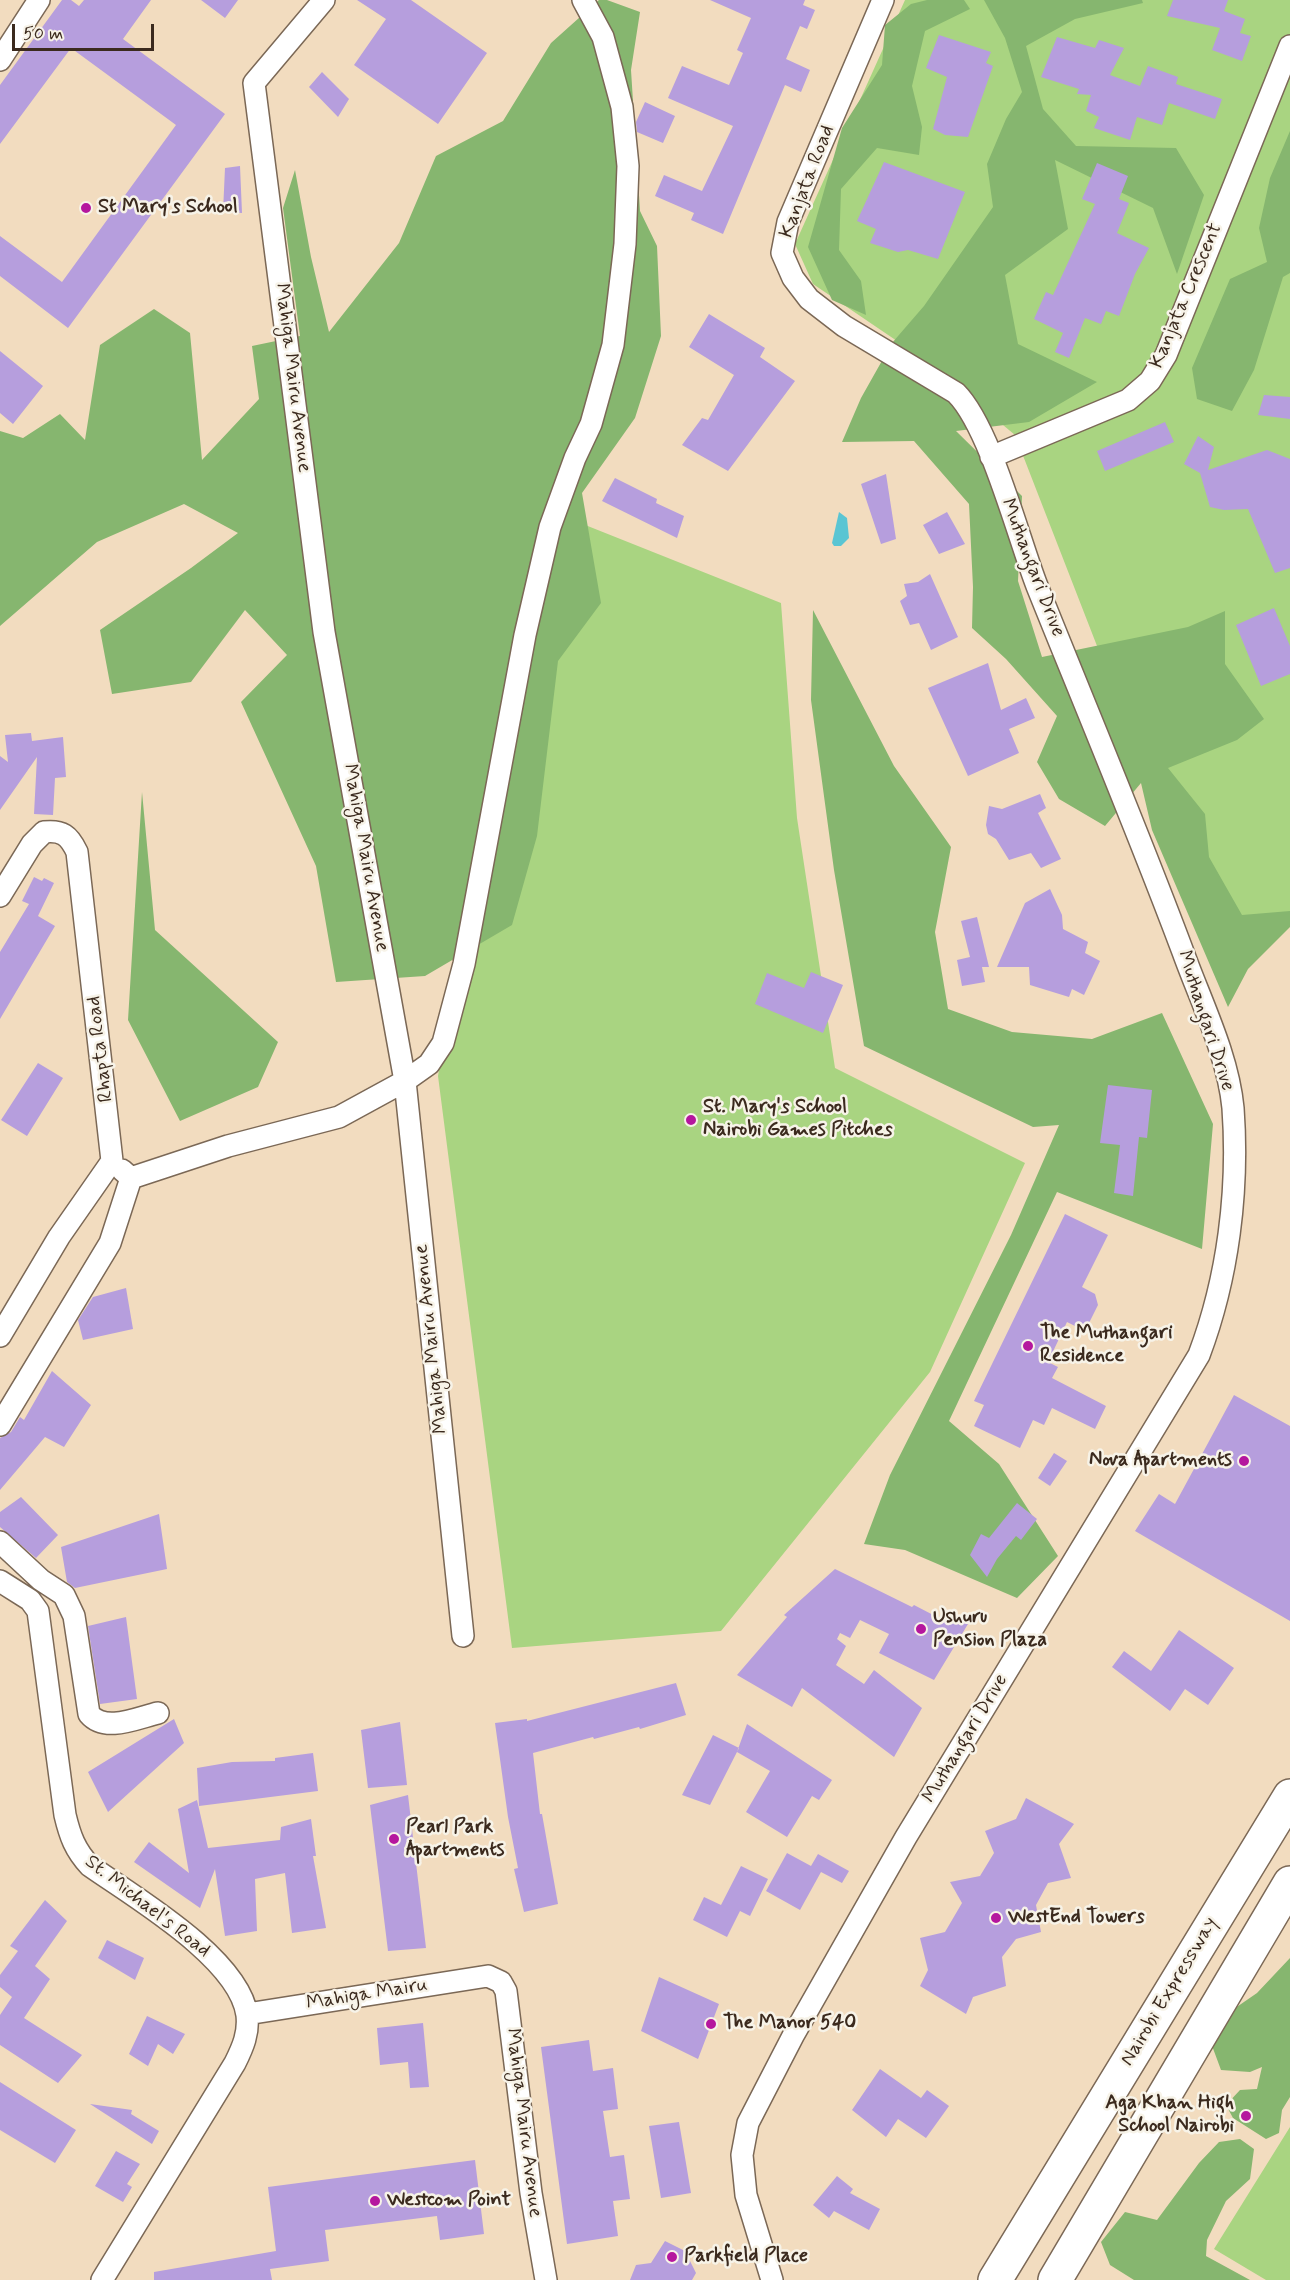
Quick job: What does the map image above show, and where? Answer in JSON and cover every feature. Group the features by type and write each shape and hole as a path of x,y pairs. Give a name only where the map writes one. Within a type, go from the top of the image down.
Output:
{"highway":[{"name":"Nairobi Expressway","path":"995,2280 1290,1796"},
{"path":"1055,2280 1290,1883"}],"street":[{"path":"0,60 39,0"},
{"name":"Mahiga Mairu Avenue","path":"324,0 254,83 324,633 405,1081 463,1636"},
{"path":"131,1178 228,1146 339,1117 405,1081 429,1064 443,1044 464,964 525,635 550,527 575,458 591,424 613,345 625,244 628,166 622,107 603,37 583,0"},
{"name":"Kanjata Road","path":"883,0 788,222 782,253 793,278 818,306 844,326 956,393 964,401 977,424 991,458"},
{"name":"Kanjata Crescent","path":"991,458 1128,400 1150,381 1166,355 1290,46"},
{"name":"Muthangari Drive","path":"772,2280 746,2195 742,2155 748,2123 794,2034 906,1837 1199,1356 1214,1316 1230,1228 1233,1190 1233,1107 1221,1057 1132,818 1029,566 991,458"},
{"name":"Rhapta Road","path":"0,896 32,844 44,832 58,830 71,838 77,852 112,1161"},
{"path":"0,1336 59,1237 112,1161 131,1178"},
{"path":"0,1425 39,1356 110,1243 131,1178"},
{"path":"0,1542 41,1580 69,1601 75,1616 89,1714 96,1722 107,1725 158,1713"},
{"name":"St. Michael's Road","path":"0,1581 30,1600 38,1611 65,1815 70,1838 78,1853 90,1866 194,1939 225,1972 247,2014"},
{"name":"Mahiga Mairu Avenue","path":"488,1976 501,1982 506,1991 531,2193 546,2280"},
{"name":"Mahiga Mairu","path":"247,2014 488,1976"},
{"path":"102,2280 235,2063 246,2039 247,2014"}],"green space":[{"path":"599,0 607,0 640,12 631,70 640,211 657,246 661,336 635,418 582,493 601,603 558,661 537,836 512,925 425,976 336,982 316,866 241,702 287,655 245,610 191,682 112,694 100,630 238,533 184,504 97,542 0,626 0,431 23,438 60,414 85,440 100,345 154,309 190,333 202,460 259,399 252,346 300,336 283,208 295,170 311,257 329,332 399,243 436,156 503,121 551,43"},
{"path":"905,0 1290,0 1290,924 1202,916 1015,435 925,360 813,284 795,244"},
{"path":"927,0 964,0 970,9 925,31 912,86 922,127 919,155 877,148 841,189 839,250 861,281 866,315 832,300 808,247 842,128 882,65 885,25 911,4"},
{"path":"984,0 1142,0 1143,3 1075,19 1026,46 1043,109 1076,146 1176,148 1204,195 1177,274 1153,208 1055,160 1068,229 1005,275 1018,344 1097,382 1029,422 956,431 1022,496 1018,581 1042,657 1188,627 1225,611 1225,664 1264,719 1237,740 1168,768 1205,814 1209,857 1242,915 1290,911 1290,927 1248,969 1228,1007 1152,830 1141,783 1105,826 1059,799 1037,762 1057,716 1006,659 972,628 973,587 969,504 914,441 842,442 861,398 892,343 924,306 993,207 987,164 1006,119 1022,92 1005,38"},
{"path":"1290,131 1290,273 1283,277 1254,370 1232,411 1197,399 1192,368 1230,279 1267,262 1259,228 1270,178"},
{"name":"St. Mary's School Nairobi Games Pitches","path":"535,505 781,603 797,818 835,1068 1025,1163 930,1372 721,1631 512,1648 438,1076"},
{"path":"813,610 894,766 951,847 935,932 948,1009 1012,1032 1092,1039 1162,1013 1213,1124 1202,1249 1057,1192 949,1421 999,1464 1058,1556 1017,1598 905,1550 864,1544 890,1475 1011,1235 1059,1125 1033,1127 864,1046 834,870 811,700"},
{"path":"142,792 155,930 278,1042 258,1087 180,1121 128,1020"},
{"path":"1290,1958 1290,2097 1282,2110 1279,2133 1266,2139 1233,2118 1226,2105 1240,2090 1257,2089 1262,2067 1250,2072 1221,2070 1211,2043 1228,2013 1257,1993"},
{"path":"1290,2127 1290,2280 1266,2280 1214,2249"},
{"path":"1240,2139 1254,2149 1250,2179 1226,2201 1207,2240 1206,2256 1250,2280 1134,2280 1110,2265 1101,2242 1125,2212 1157,2220 1199,2163 1219,2142"}],"water":[{"path":"839,512 847,518 849,538 841,546 834,546 832,543"}],"building":[{"path":"62,0 71,0 79,6 84,0 151,0 123,39 225,114 68,328 0,276 0,236 62,282 176,125 71,48 0,144 0,85"},
{"path":"201,0 238,0 225,18"},
{"path":"357,0 411,0 487,53 438,124 354,65 386,19"},
{"path":"710,0 805,0 803,5 815,10 807,29 800,26 786,59 810,70 801,92 785,85 723,234 691,220 694,213 655,196 664,175 702,191 733,126 668,98 682,66 729,85 743,53 737,50 751,18"},
{"path":"1173,0 1228,0 1224,11 1245,19 1240,33 1251,36 1242,61 1212,50 1220,28 1167,16"},
{"path":"939,35 991,52 986,63 993,66 968,137 945,135 933,129 947,77 926,68"},
{"path":"1057,37 1095,48 1099,40 1124,48 1110,75 1140,86 1148,66 1178,77 1176,84 1222,99 1215,119 1169,103 1162,125 1137,117 1130,140 1094,128 1099,117 1086,111 1091,95 1077,94 1079,89 1041,77"},
{"path":"322,72 349,99 338,117 309,87"},
{"path":"645,102 675,116 663,143 637,132 636,122"},
{"path":"884,162 965,192 938,259 908,250 898,252 870,243 876,229 857,221"},
{"path":"1097,163 1128,176 1119,199 1129,203 1117,233 1149,248 1135,274 1119,316 1106,311 1101,324 1085,318 1069,358 1055,352 1063,333 1034,319 1046,292 1053,295 1095,204 1082,199"},
{"path":"240,166 242,213 223,212 225,168"},
{"path":"709,314 765,348 760,357 795,381 728,471 682,445 702,418 708,420 734,375 689,347"},
{"path":"0,351 43,386 13,424 0,413"},
{"path":"1264,395 1290,397 1290,419 1258,415"},
{"path":"1165,422 1174,442 1105,471 1097,451"},
{"path":"1198,436 1214,447 1208,470 1267,450 1290,459 1290,568 1275,573 1248,509 1224,510 1210,507 1200,473 1184,464"},
{"path":"886,474 896,539 881,544 861,484"},
{"path":"615,478 657,499 656,503 684,516 677,538 602,501"},
{"path":"947,512 965,544 939,554 923,525"},
{"path":"930,574 958,637 931,650 919,623 910,625 900,601 907,596 904,584 918,582"},
{"path":"1274,608 1290,646 1290,674 1261,686 1236,625"},
{"path":"988,663 1001,710 1026,698 1035,718 1009,729 1019,753 968,776 928,688"},
{"path":"31,733 32,741 63,737 66,777 55,778 53,815 34,814 37,757 0,810 0,756 8,762 5,735"},
{"path":"1040,794 1046,808 1038,813 1061,859 1041,868 1031,853 1009,860 996,839 988,834 986,825 989,806 1002,809"},
{"path":"34,877 42,881 44,878 54,883 38,916 55,926 0,1019 0,952 29,904 22,901"},
{"path":"1050,889 1062,915 1063,929 1088,942 1085,953 1100,961 1084,995 1072,989 1069,997 1030,985 1029,967 997,967 1025,903"},
{"path":"977,917 989,967 982,967 985,982 962,986 957,960 970,957 961,921"},
{"path":"811,972 843,985 823,1033 755,1004 767,973 804,988"},
{"path":"38,1063 63,1078 27,1136 1,1120"},
{"path":"1108,1085 1152,1090 1147,1138 1139,1137 1133,1196 1114,1193 1120,1145 1100,1143"},
{"name":"The Muthangari Residence","path":"1065,1214 1108,1235 1082,1287 1095,1294 1098,1305 1085,1331 1067,1322 1048,1362 1058,1367 1052,1378 1106,1406 1095,1429 1052,1408 1044,1425 1033,1420 1020,1448 974,1426 984,1405 974,1401"},
{"path":"126,1288 133,1329 83,1340 78,1320 93,1297"},
{"path":"52,1371 91,1405 64,1447 45,1437 0,1490 0,1438 11,1432 20,1417 24,1420"},
{"path":"1234,1395 1290,1426 1290,1621 1135,1531 1159,1494 1175,1504"},
{"path":"1054,1453 1067,1461 1050,1486 1038,1478"},
{"path":"21,1497 58,1535 36,1558 0,1527 0,1512"},
{"path":"1017,1503 1037,1519 1021,1540 1016,1536 997,1559 987,1577 970,1555 981,1534 989,1538"},
{"path":"159,1514 167,1569 75,1588 67,1582 61,1547"},
{"path":"835,1569 912,1607 914,1605 939,1618 943,1611 968,1624 934,1680 879,1653 889,1634 860,1620 850,1638 840,1633 837,1639 846,1646 836,1665 864,1684 874,1670 922,1708 894,1757 802,1688 792,1707 737,1675 787,1617 784,1615"},
{"path":"126,1617 137,1699 100,1704 88,1626"},
{"path":"1179,1630 1234,1668 1208,1705 1185,1689 1170,1711 1112,1667 1124,1651 1151,1671"},
{"path":"676,1683 686,1715 640,1729 639,1727 594,1739 593,1737 533,1753 540,1814 542,1814 558,1904 524,1912 514,1869 518,1868 508,1817 495,1723 527,1719 527,1721"},
{"path":"174,1719 184,1743 108,1812 88,1772"},
{"path":"400,1722 407,1785 368,1788 361,1730"},
{"path":"747,1724 832,1780 819,1800 812,1796 787,1837 746,1812 770,1771 737,1752"},
{"path":"713,1735 739,1748 710,1805 682,1795"},
{"path":"313,1753 318,1791 199,1806 197,1768 232,1762 275,1761 275,1758"},
{"name":"Pearl Park Apartments","path":"408,1795 426,1948 388,1951 370,1805"},
{"name":"WestEnd Towers","path":"1026,1798 1074,1824 1059,1844 1071,1878 1048,1883 1036,1905 1041,1932 1016,1939 1002,1957 1006,1986 973,1997 966,2014 920,1986 928,1970 920,1938 945,1932 962,1903 950,1882 980,1876 994,1853 985,1831 1016,1819"},
{"path":"197,1800 208,1848 280,1840 281,1827 311,1819 316,1856 313,1856 326,1928 292,1933 285,1873 255,1879 257,1931 225,1936 215,1869 200,1908 134,1862 149,1842 189,1873 178,1809"},
{"path":"787,1853 811,1866 818,1854 849,1871 842,1883 821,1872 800,1910 766,1891"},
{"path":"741,1866 768,1879 750,1916 740,1911 727,1937 693,1920 704,1897 721,1905"},
{"path":"45,1900 67,1921 35,1966 50,1979 24,2018 82,2055 58,2083 0,2045 0,2015 12,1997 0,1987 0,1975 18,1951 10,1946"},
{"path":"107,1940 144,1958 135,1980 98,1958"},
{"path":"659,1977 719,2004 698,2059 641,2031"},
{"path":"147,2016 185,2034 173,2054 158,2044 148,2066 129,2054"},
{"path":"423,2023 429,2087 410,2088 408,2062 380,2065 377,2028"},
{"path":"589,2040 593,2071 613,2068 618,2109 603,2111 610,2157 624,2155 630,2199 613,2201 618,2236 567,2244 541,2047"},
{"path":"880,2069 921,2098 927,2090 949,2106 926,2138 898,2119 886,2137 852,2110"},
{"path":"0,2082 76,2130 55,2163 0,2130"},
{"path":"90,2104 132,2110 131,2114 159,2131 152,2144"},
{"path":"679,2122 691,2193 661,2198 649,2126"},
{"path":"116,2151 140,2164 127,2184 132,2187 123,2202 95,2186"},
{"name":"Westcom Point","path":"475,2160 484,2234 440,2240 437,2216 325,2230 329,2261 270,2269 272,2280 154,2280 154,2272 276,2251 268,2187"},
{"path":"837,2176 853,2189 850,2193 880,2209 869,2230 834,2211 829,2218 813,2205"},
{"name":"Parkfield Place","path":"665,2241 685,2251 696,2273 692,2280 630,2280 636,2265 651,2263"}],"place":[{"name":"St Mary's School","path":"86,208"},
{"name":"St. Mary's School Nairobi Games Pitches","path":"691,1120"},
{"name":"The Muthangari Residence","path":"1028,1346"},
{"name":"Nova Apartments","path":"1244,1461"},
{"name":"Ushuru Pension Plaza","path":"921,1629"},
{"name":"Pearl Park Apartments","path":"394,1839"},
{"name":"WestEnd Towers","path":"996,1918"},
{"name":"The Manor 540","path":"711,2024"},
{"name":"Aga Khan High School Nairobi","path":"1246,2116"},
{"name":"Westcom Point","path":"375,2201"},
{"name":"Parkfield Place","path":"672,2257"}]}
